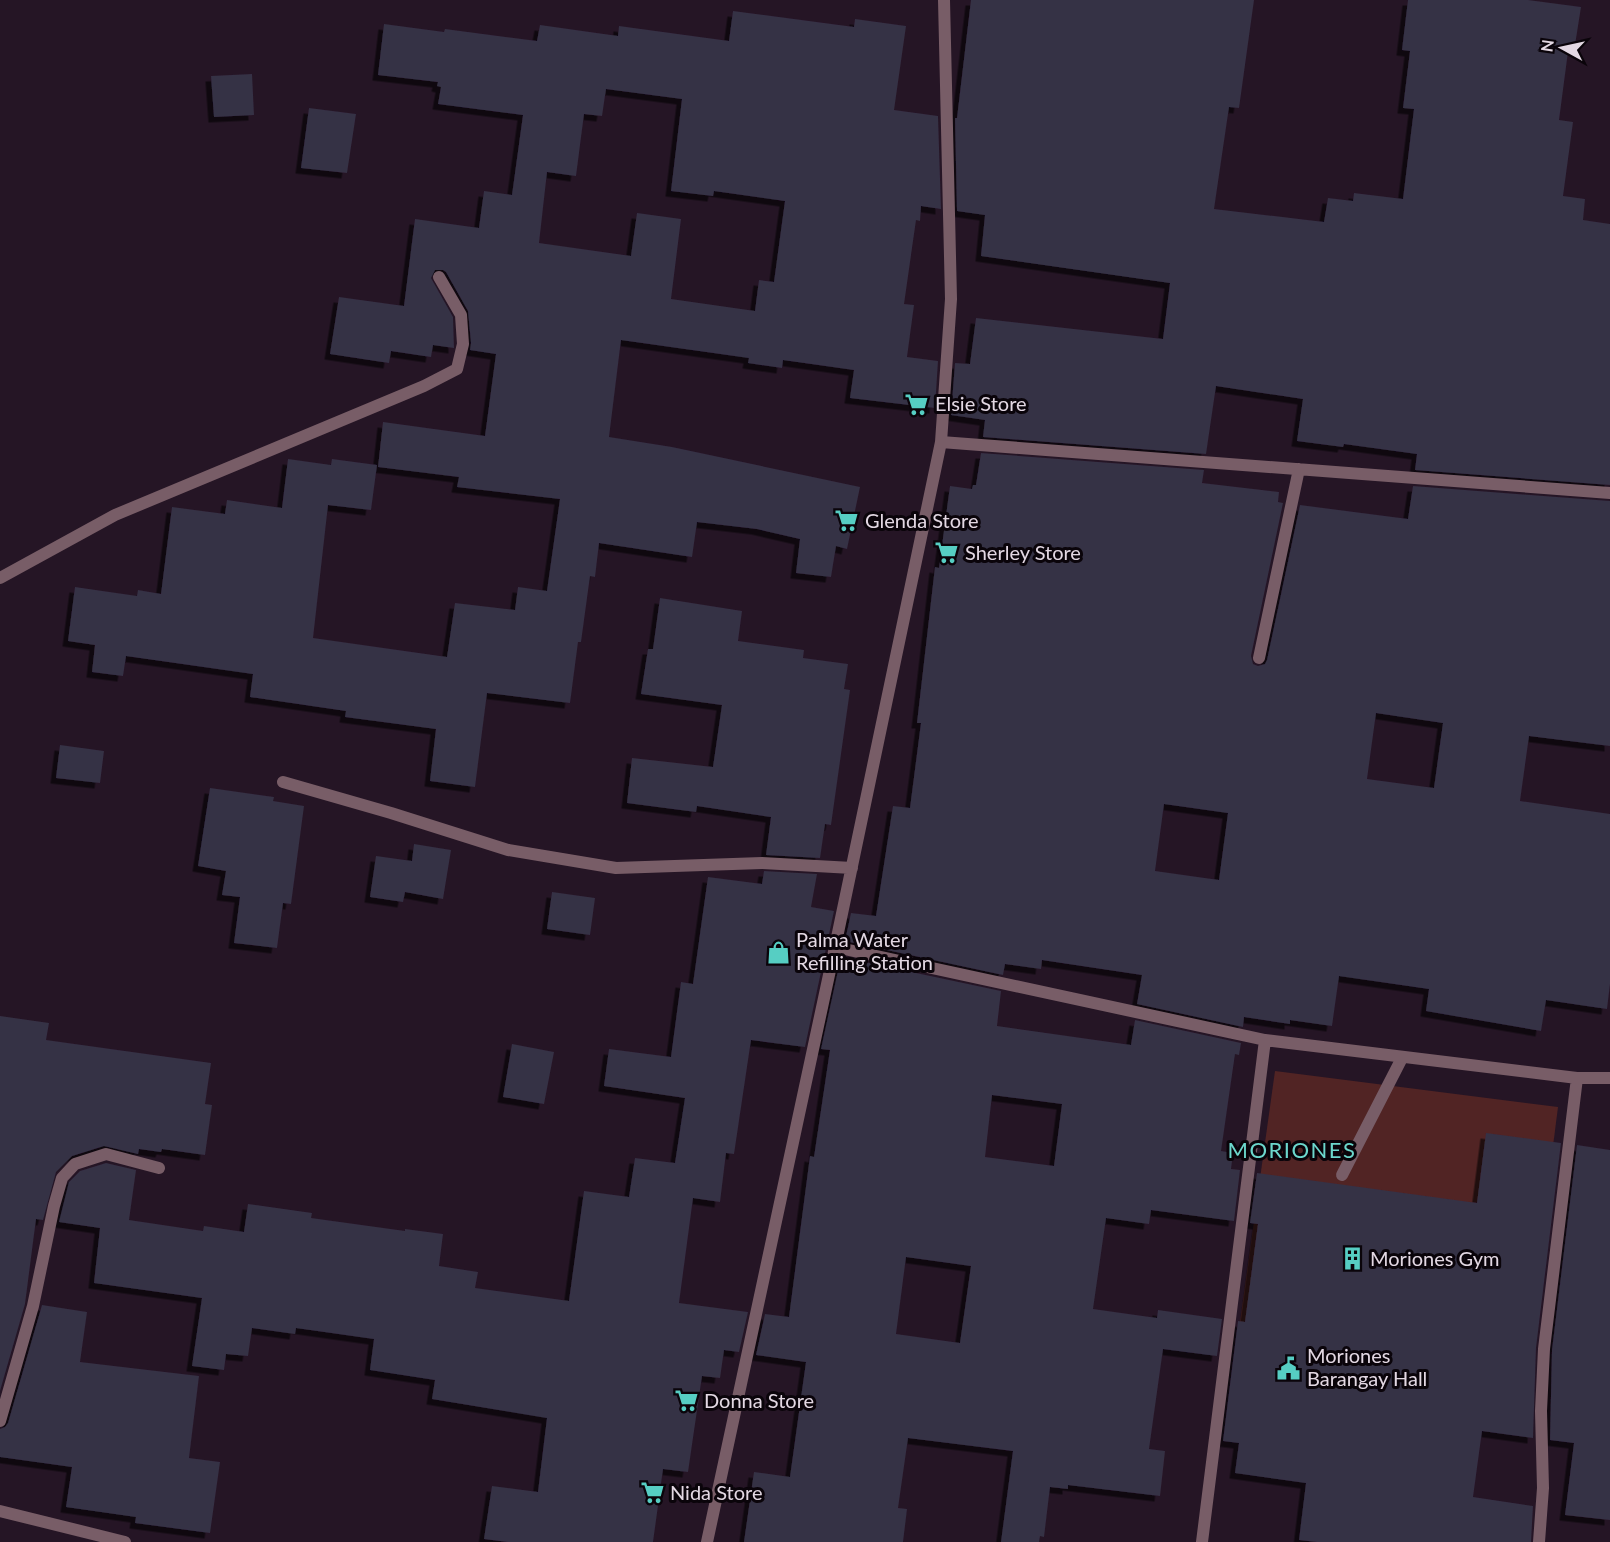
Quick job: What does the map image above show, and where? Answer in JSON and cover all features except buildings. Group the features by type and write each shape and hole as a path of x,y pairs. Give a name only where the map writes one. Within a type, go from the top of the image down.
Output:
{"street":[{"path":"706,1542 852,868 941,442 951,299 944,0"},
{"path":"0,578 115,515 424,386 457,369 463,344 461,315 439,277"},
{"path":"941,442 1610,493"},
{"path":"1260,658 1299,469"},
{"path":"283,783 392,813 508,850 616,868 762,863 852,868"},
{"path":"835,947 1265,1040 1577,1078 1610,1078"},
{"path":"1202,1542 1265,1040"},
{"path":"1342,1175 1402,1058"},
{"path":"1539,1542 1543,1488 1541,1411 1544,1349 1577,1078"},
{"path":"0,1421 33,1306 62,1178 75,1164 106,1154 159,1168"},
{"path":"0,1511 125,1542"}],"shaded area":[{"path":"1275,1071 1558,1107 1526,1357 1240,1322"}],"place":[{"name":"Elsie Store","path":"917,404"},
{"name":"Glenda Store","path":"847,521"},
{"name":"Sherley Store","path":"947,553"},
{"name":"Palma Water Refilling Station","path":"778,952"},
{"name":"Moriones Gym","path":"1352,1259"},
{"name":"Moriones Barangay Hall","path":"1289,1368"},
{"name":"Donna Store","path":"686,1401"},
{"name":"Nida Store","path":"652,1493"}],"district":[{"name":"MORIONES","path":"1292,1150"}]}
